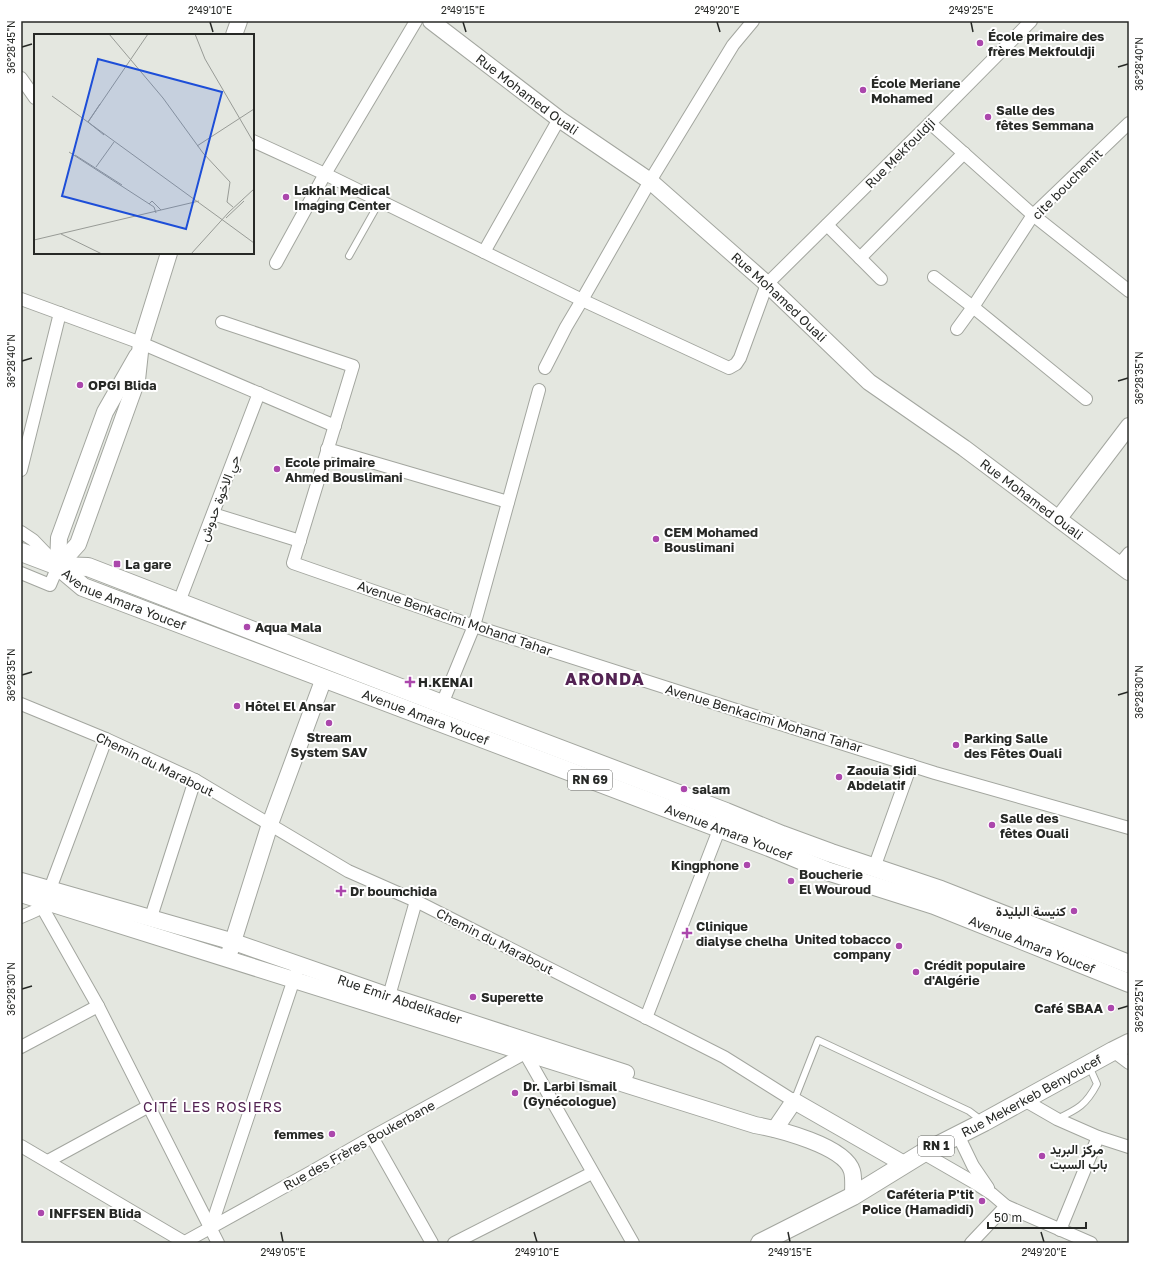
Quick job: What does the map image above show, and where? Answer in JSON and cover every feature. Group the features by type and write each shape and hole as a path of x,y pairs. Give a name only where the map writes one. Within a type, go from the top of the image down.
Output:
{"main road":[{"name":"RN 69","path":"21,552 58,566"},
{"name":"Avenue Amara Youcef","path":"58,566 88,567 726,812 789,838 941,890 1129,964"},
{"name":"Avenue Amara Youcef","path":"58,566 83,587 720,830 769,847 827,871 934,905 1129,983"},
{"path":"435,721 442,704"},
{"name":"RN 1","path":"1121,1048 1129,1043"},
{"name":"Rue Mekerkeb Benyoucef","path":"760,1243 853,1196 923,1153 984,1122 1088,1064 1121,1048"}],"street":[{"path":"234,34 239,21"},
{"path":"276,263 325,174 416,21"},
{"name":"Rue Mohamed Ouali","path":"431,21 559,119 650,181 767,284 869,382 964,448 1058,518 1126,563"},
{"path":"546,368 566,327 650,181 733,44 752,21"},
{"name":"Rue Mekfouldji","path":"767,284 1031,21"},
{"path":"21,78 34,97"},
{"path":"484,252 559,119"},
{"path":"930,123 1033,215 1129,291"},
{"name":"cite bouchemit","path":"957,329 1033,215 1129,123"},
{"path":"254,142 325,174 582,300 729,368 736,364 740,358 767,284"},
{"path":"860,258 964,153"},
{"path":"827,225 881,278"},
{"path":"21,573 50,585 58,566 78,544 137,380 140,347 169,254"},
{"path":"934,277 973,307 1086,400"},
{"path":"21,299 60,313 140,347 259,393 335,426"},
{"path":"21,470 60,313"},
{"path":"213,514 300,541 353,366 222,322"},
{"path":"442,704 474,626 539,390"},
{"name":"حي الاخوة حدوش","path":"179,602 259,393"},
{"path":"1058,518 1129,426"},
{"path":"327,450 508,502"},
{"path":"21,532 33,540 58,566"},
{"name":"Avenue Benkacimi Mohand Tahar","path":"300,541 293,563 474,626 912,765 1126,827"},
{"path":"227,959 234,942 270,824 324,678"},
{"name":"Chemin du Marabout","path":"21,704 106,739 195,780 348,871 416,901 724,1057 794,1100"},
{"path":"21,917 46,899 106,739"},
{"path":"874,868 912,765"},
{"path":"151,918 195,780"},
{"path":"646,1018 726,812"},
{"name":"Rue Emir Abdelkader","path":"21,881 46,899 227,959 757,1116 775,1129 822,1145 841,1155 852,1170 853,1196"},
{"name":"Rue Emir Abdelkader","path":"21,894 151,918 234,942 390,996 527,1047"},
{"path":"46,899 98,1006 218,1243"},
{"path":"390,996 416,901"},
{"path":"211,1227 300,965"},
{"path":"21,1047 98,1006"},
{"path":"527,1047 592,1173 633,1243"},
{"name":"Rue des Frères Boukerbane","path":"183,1243 311,1172 527,1047"},
{"path":"1121,1048 1129,1063"},
{"path":"775,1129 794,1100 904,1164"},
{"path":"1024,1100 1057,1119 1098,1137 1128,1145"},
{"path":"48,1161 149,1106"},
{"path":"958,1135 973,1166 992,1194"},
{"path":"372,1137 432,1243"},
{"path":"1060,1230 1098,1137"},
{"path":"21,1146 183,1243"},
{"path":"923,1153 958,1172 992,1194 1006,1206 1091,1243"},
{"path":"454,1243 592,1173"},
{"path":"971,1243 1006,1206"}],"lane":[{"path":"349,256 380,201"},
{"path":"794,1100 818,1040 969,1111 984,1122"},
{"path":"1057,1119 1077,1110 1090,1098 1097,1084 1088,1064"}],"place":[{"name":"École primaire des frères Mekfouldji","path":"980,43"},
{"name":"École Meriane Mohamed","path":"863,90"},
{"name":"Salle des fêtes Semmana","path":"988,117"},
{"name":"Lakhal Medical Imaging Center","path":"286,197"},
{"name":"OPGI Blida","path":"80,385"},
{"name":"Ecole primaire Ahmed Bouslimani","path":"277,469"},
{"name":"CEM Mohamed Bouslimani","path":"656,539"},
{"name":"La gare","path":"117,564"},
{"name":"Aqua Mala","path":"247,627"},
{"name":"H.KENAI","path":"410,682"},
{"name":"Hôtel El Ansar","path":"237,706"},
{"name":"Stream System SAV","path":"329,723"},
{"name":"Parking Salle des Fêtes Ouali","path":"956,745"},
{"name":"Zaouia Sidi Abdelatif","path":"839,777"},
{"name":"salam","path":"684,789"},
{"name":"Salle des fêtes Ouali","path":"992,825"},
{"name":"Kingphone","path":"747,865"},
{"name":"Boucherie El Wouroud","path":"791,881"},
{"name":"Dr boumchida","path":"341,891"},
{"name":"كنيسة البليدة","path":"1074,911"},
{"name":"Clinique dialyse chelha","path":"687,933"},
{"name":"United tobacco company","path":"899,946"},
{"name":"Crédit populaire d'Algérie","path":"916,972"},
{"name":"Superette","path":"473,997"},
{"name":"Café SBAA","path":"1111,1008"},
{"name":"Dr. Larbi Ismail (Gynécologue)","path":"515,1093"},
{"name":"femmes","path":"332,1134"},
{"name":"مركز البريد باب السبت","path":"1042,1156"},
{"name":"Caféteria P'tit Police (Hamadidi)","path":"982,1201"},
{"name":"INFFSEN Blida","path":"41,1213"}],"district":[{"name":"ARONDA","path":"605,679"},
{"name":"CITÉ LES ROSIERS","path":"213,1107"}]}
